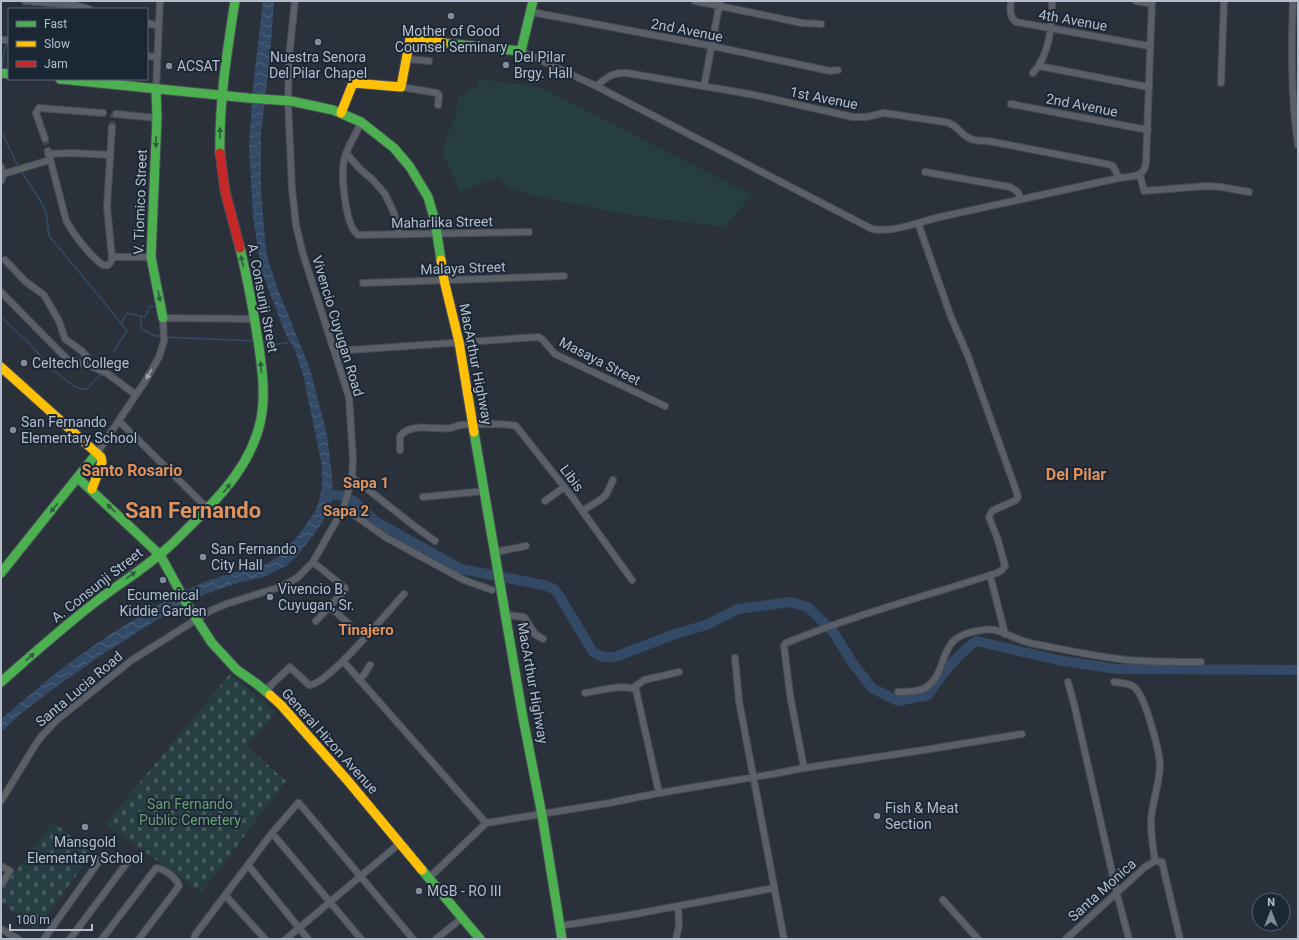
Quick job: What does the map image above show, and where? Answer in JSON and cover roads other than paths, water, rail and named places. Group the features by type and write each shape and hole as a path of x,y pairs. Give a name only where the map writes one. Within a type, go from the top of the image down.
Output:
{"main road":[{"name":"A. Consunji Street","path":"1,682 59,631 98,600 160,555 216,502 238,473 255,438 263,404 259,342 222,176 220,143 221,95 235,1"},
{"path":"341,113 353,83 401,87 410,39 521,51 533,1"},
{"name":"MacArthur Highway","path":"70,80 288,101 314,105 341,113 361,122 394,148 410,167 428,197 438,234 444,280 459,342 507,616 523,718 542,815 562,939"},
{"name":"V. Tiomico Street","path":"156,89 157,118 151,257 164,318"},
{"path":"1,367 101,457 102,462 92,489"},
{"name":"V. Tiomico Street","path":"1,573 97,453"},
{"name":"General Hizon Avenue","path":"78,478 92,489 160,555 188,606 212,643 237,670 281,705 348,781 480,939"}],"street":[{"path":"25,1 74,5 85,8"},
{"path":"156,89 160,1"},
{"name":"Vivencio Cuyugan Road","path":"196,619 210,610 280,587 297,578 313,562 344,507 352,477 352,438 349,397 308,270 296,225 292,189 288,101 289,57 295,1"},
{"path":"695,1 719,3 802,23 821,24"},
{"name":"4th Avenue","path":"1011,1 1010,15 1016,22 1150,46"},
{"path":"1033,73 1039,66 1046,53 1050,29 1052,1"},
{"path":"521,51 596,86 872,229 889,230 1020,199 1140,175 1145,169 1146,163 1152,2 1136,1"},
{"path":"1221,83 1224,1"},
{"path":"1294,1 1294,110 1298,145"},
{"path":"704,86 719,3"},
{"name":"2nd Avenue","path":"531,12 712,46 830,71 838,70"},
{"path":"148,23 159,26"},
{"path":"148,56 157,57"},
{"path":"406,59 429,61"},
{"path":"1039,66 1148,87"},
{"name":"1st Avenue","path":"596,86 611,74 618,72 644,75 755,95 853,117 866,117 884,113 951,123 971,139 1107,164 1113,166 1119,178"},
{"path":"401,87 437,93 439,95 438,105"},
{"name":"2nd Avenue","path":"1011,104 1148,130"},
{"path":"45,139 36,113 39,108 104,113"},
{"path":"116,114 157,118"},
{"path":"361,122 346,154 360,169 374,180 385,194 394,213 399,234"},
{"path":"110,155 48,153 66,220 70,228 103,265 108,265 112,258 107,207 112,126"},
{"name":"Maharlika Street","path":"346,154 343,171 343,187 350,223 356,234 362,236 529,232"},
{"path":"1,181 2,170 20,169 50,160"},
{"path":"925,172 1010,186 1017,191 1020,195 1020,199"},
{"path":"1140,175 1144,191 1214,186 1249,192"},
{"path":"804,768 790,695 784,646 786,643 808,634 990,575 1002,570 1005,566 990,515 992,511 1016,500 1018,497 1017,493 968,356 946,303 918,223"},
{"path":"112,258 151,257"},
{"path":"5,260 25,281 44,295 59,321 65,339 82,351 88,358"},
{"name":"Malaya Street","path":"363,284 564,276"},
{"path":"1,292 67,359 108,374 136,395"},
{"path":"164,318 255,319"},
{"name":"V. Tiomico Street","path":"97,453 136,395 159,357 164,337 164,318"},
{"name":"Masaya Street","path":"335,351 538,338 542,339 555,354 665,406"},
{"path":"55,347 65,339"},
{"path":"119,421 208,509"},
{"path":"400,450 400,436 403,432 412,429 429,427 450,428 458,425 473,425"},
{"name":"Libis","path":"473,425 516,426 564,487 632,580"},
{"path":"352,477 435,541"},
{"path":"582,511 600,500 606,494 612,480"},
{"path":"545,501 564,487"},
{"path":"423,498 485,491"},
{"path":"344,507 386,538 464,580 492,590"},
{"path":"495,552 526,546"},
{"path":"313,562 345,588 345,590 316,621"},
{"path":"990,575 1005,634"},
{"path":"265,691 290,667 308,683 313,685 324,678 343,661 404,594"},
{"path":"330,607 349,624"},
{"path":"507,616 524,617 535,634 543,639"},
{"name":"Santa Lucia Road","path":"1,802 34,747 51,726 90,692 132,660 196,619"},
{"path":"898,692 910,692 924,688 932,682 941,666 947,648 952,642 960,636 976,631 994,630 1024,642 1128,660 1200,662"},
{"path":"735,658 739,702 783,939"},
{"path":"343,661 486,823"},
{"path":"359,680 370,665"},
{"path":"633,688 644,680 679,672"},
{"path":"1068,682 1117,894 1129,939"},
{"path":"1114,682 1133,686 1138,690 1143,700 1156,742 1160,767 1151,821 1155,861 1162,862 1180,939"},
{"path":"585,694 606,689 627,687 636,690 659,793"},
{"path":"429,878 486,823 542,815 804,768 1022,734"},
{"path":"194,939 195,935 225,894 272,833 296,803 300,803 413,939"},
{"path":"272,833 361,939"},
{"path":"286,939 400,843"},
{"path":"44,939 100,860"},
{"path":"70,939 130,860"},
{"name":"Santa Monica","path":"1066,939 1145,867 1155,861"},
{"path":"248,865 308,939"},
{"path":"1,866 10,871 1,885"},
{"path":"102,939 156,868 160,868 177,881 179,886 138,939"},
{"path":"559,926 630,915 774,888"},
{"path":"225,894 265,939"},
{"path":"943,900 978,939"},
{"path":"676,939 679,925 678,906"},
{"path":"436,939 462,918"},
{"path":"1,929 18,939"}],"water":[{"path":"263,1 274,1 270,58 261,133 261,190 267,256 277,287 310,369 327,435 332,474 333,495 331,504 325,518 317,530 297,556 286,566 264,577 241,582 200,596 171,611 97,658 52,690 24,711 1,732 1,719 56,673 109,635 188,589 207,581 268,563 278,557 301,532 314,513 318,504 322,488 322,466 304,379 295,350 286,335 261,270 253,216 249,147 253,87"}],"waterway":[{"path":"2,68 4,51 8,42"},
{"path":"1,131 19,168"},
{"path":"21,171 46,212 49,236 127,331 114,352"},
{"path":"121,324 127,313 145,317 150,306 156,307"},
{"path":"1,317 28,342 56,372 72,385 80,389 87,389 102,373"},
{"path":"141,317 141,329 155,336 161,336"},
{"path":"165,337 255,341"},
{"path":"261,341 276,344 284,344 290,341"},
{"path":"104,370 108,363"},
{"path":"328,494 342,496 354,501 375,521 461,569 544,585 554,589 593,652 603,657 615,657 672,635 706,625 738,609 790,602 808,607 834,633 852,662 872,688 898,701 928,695 950,666 976,641 1058,660 1116,669 1298,670"}],"tunnel":[{"path":"112,127 113,114"},
{"path":"45,139 48,151"}],"place":[{"name":"Mother of Good Counsel Seminary","path":"451,16"},
{"name":"Nuestra Senora Del Pilar Chapel","path":"318,42"},
{"name":"Del Pilar Brgy. Hall","path":"506,65"},
{"name":"ACSAT","path":"169,66"},
{"name":"Celtech College","path":"24,363"},
{"name":"San Fernando Elementary School","path":"13,430"},
{"name":"San Fernando City Hall","path":"203,557"},
{"name":"Ecumenical Kiddie Garden","path":"163,580"},
{"name":"Vivencio B. Cuyugan, Sr.","path":"270,597"},
{"name":"Fish & Meat Section","path":"877,816"},
{"name":"Mansgold Elementary School","path":"85,827"},
{"name":"MGB - RO III","path":"419,891"}],"district":[{"name":"Santo Rosario","path":"132,470"},
{"name":"Del Pilar","path":"1076,474"},
{"name":"Sapa 1","path":"366,483"},
{"name":"San Fernando","path":"193,510"},
{"name":"Sapa 2","path":"346,511"},
{"name":"Tinajero","path":"366,630"}],"park label":[{"name":"San Fernando Public Cemetery","path":"190,812"}]}
